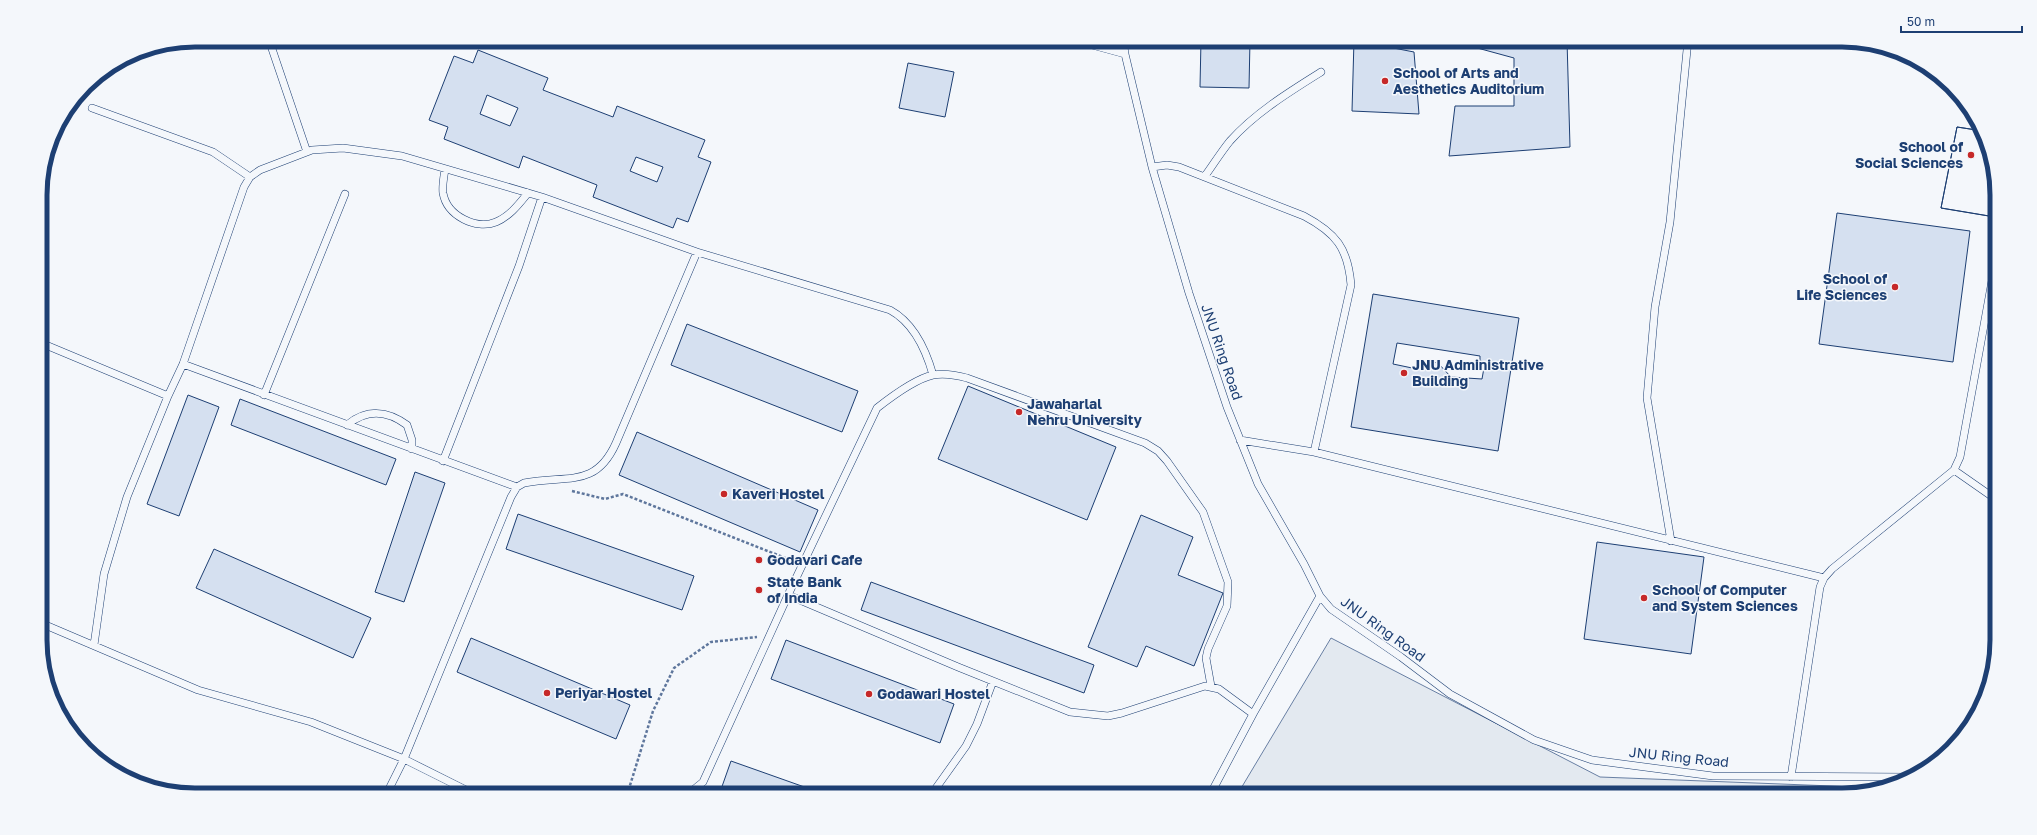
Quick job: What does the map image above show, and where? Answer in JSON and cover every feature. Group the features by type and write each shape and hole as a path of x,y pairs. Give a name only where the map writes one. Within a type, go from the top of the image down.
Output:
{"lane":[{"path":"271,47 307,152"},
{"path":"1102,47 1125,54"},
{"name":"JNU Ring Road","path":"1124,47 1152,167 1188,293 1240,440 1258,484 1304,564 1320,596 1331,609 1401,657 1450,694 1534,740 1592,760 1713,776 1899,777"},
{"path":"1671,541 1648,398 1655,307 1670,222 1687,47"},
{"path":"1205,176 1240,131 1277,100 1321,72"},
{"path":"92,108 213,152 250,177"},
{"path":"94,645 104,574 127,497 168,396 183,364 244,187 250,177 260,170 307,152 328,148 363,150 402,156 542,197 697,252 890,310 901,316 917,337 928,356 933,375"},
{"path":"1152,167 1167,165 1179,167 1304,216 1323,226 1340,244 1349,266 1351,285 1314,452"},
{"path":"445,169 443,193 447,205 462,219 487,224 497,222 515,208 528,193"},
{"path":"264,394 345,194"},
{"path":"443,461 519,266 542,197"},
{"path":"390,788 404,759 512,497 518,487 524,483 534,480 576,478 590,474 603,465 613,449 697,252"},
{"path":"1791,777 1820,587 1824,578 1832,569 1954,470 1960,458 1990,292"},
{"path":"47,346 168,396"},
{"path":"183,364 443,461 518,487"},
{"path":"696,788 703,782 769,636 876,408 890,398 933,375 950,374 967,378 1145,442 1158,451 1204,512 1228,582 1226,606 1208,649 1206,658 1211,686"},
{"path":"347,425 360,415 369,413 389,416 407,425 412,440 412,449"},
{"path":"1240,440 1314,452 1824,578"},
{"path":"1954,470 1990,495"},
{"path":"788,595 1070,712 1108,716 1122,713 1204,686 1211,686 1220,689 1253,714"},
{"path":"1214,788 1253,714 1320,596"},
{"path":"47,626 198,690 311,722 404,759 462,788"},
{"path":"936,788 966,746 977,724 993,681"}],"path":[{"path":"569,490 605,499 623,494 803,565"},
{"path":"629,788 653,711 674,668 711,642 769,636"}],"shaded area":[{"path":"1331,638 1600,777 1860,787 1851,788 1241,788"}],"building":[{"path":"1201,47 1250,47 1249,88 1200,87"},
{"name":"School of Arts and Aesthetics Auditorium","path":"1354,47 1388,47 1414,52 1419,114 1352,111"},
{"path":"1474,47 1567,47 1570,147 1449,156 1455,106 1514,106 1514,58"},
{"path":"478,50 548,78 543,90 613,117 617,106 705,140 698,157 711,162 688,222 677,218 673,228 593,197 597,185 523,156 519,168 444,139 448,127 429,120 454,56 473,63","holes":["487,95 518,108 510,126 480,114","636,157 663,167 657,182 630,171"]},
{"path":"908,63 954,72 945,117 899,108"},
{"name":"School of Social Sciences","path":"1957,127 1975,130 1985,157 1989,176 1990,216 1941,208"},
{"name":"School of Social Sciences","path":"1957,127 1975,130 1985,157 1989,176 1990,216 1941,208"},
{"name":"School of Life Sciences","path":"1837,213 1970,231 1953,362 1819,344"},
{"name":"JNU Administrative Building","path":"1373,294 1519,318 1498,451 1351,427","holes":["1397,343 1480,356 1480,361 1485,362 1482,379 1451,377 1437,362 1417,369 1393,364"]},
{"path":"687,324 858,391 842,432 671,365"},
{"path":"968,386 1116,447 1087,520 938,459"},
{"path":"188,395 219,407 179,516 147,504"},
{"path":"240,399 396,459 386,485 231,425"},
{"path":"637,432 818,510 800,552 619,475"},
{"path":"415,472 445,483 404,602 375,592"},
{"path":"518,514 694,576 682,610 506,549"},
{"path":"1141,515 1193,537 1178,575 1223,593 1194,666 1146,646 1137,667 1088,647"},
{"name":"School of Computer and System Sciences","path":"1597,542 1704,557 1691,654 1584,639"},
{"path":"214,549 371,618 353,658 196,588"},
{"path":"871,582 1094,665 1084,693 861,610"},
{"path":"471,638 630,705 616,739 457,672"},
{"path":"786,640 954,704 940,743 771,679"},
{"path":"731,761 807,788 721,788"}],"place":[{"name":"School of Arts and Aesthetics Auditorium","path":"1385,81"},
{"name":"School of Social Sciences","path":"1971,155"},
{"name":"School of Life Sciences","path":"1895,287"},
{"name":"JNU Administrative Building","path":"1404,373"},
{"name":"Jawaharlal Nehru University","path":"1019,412"},
{"name":"Kaveri Hostel","path":"724,494"},
{"name":"Godavari Cafe","path":"759,560"},
{"name":"State Bank of India","path":"759,590"},
{"name":"School of Computer and System Sciences","path":"1644,598"},
{"name":"Periyar Hostel","path":"547,693"},
{"name":"Godawari Hostel","path":"869,694"}]}
